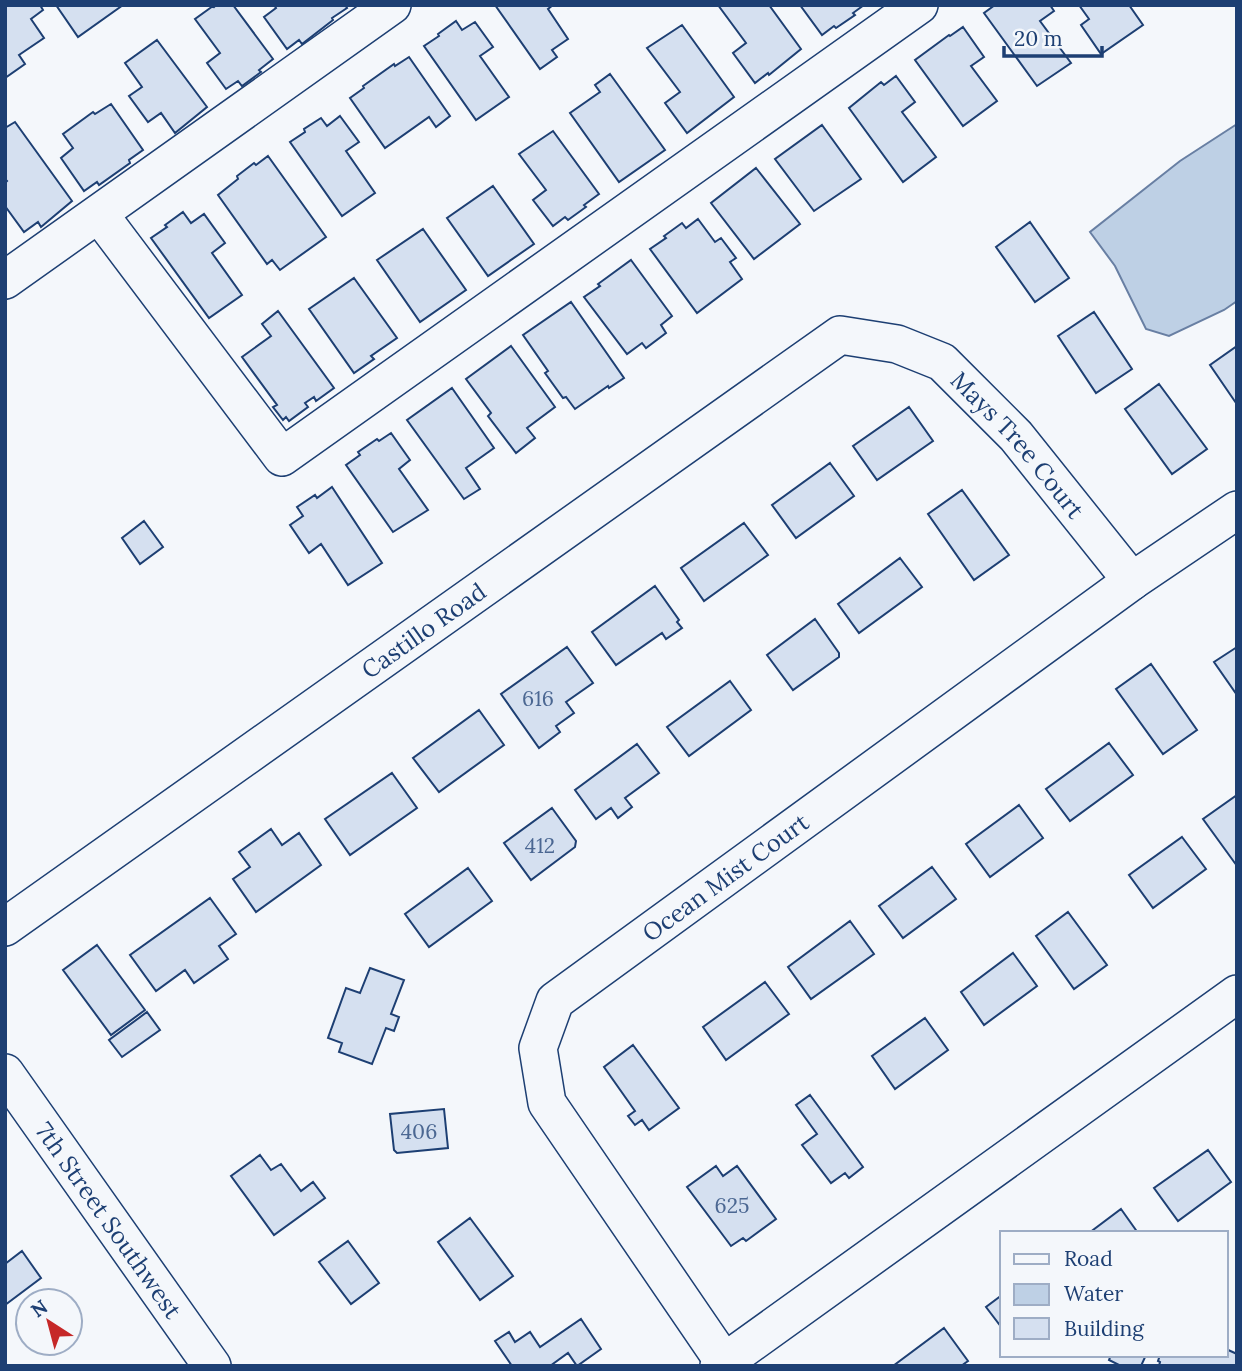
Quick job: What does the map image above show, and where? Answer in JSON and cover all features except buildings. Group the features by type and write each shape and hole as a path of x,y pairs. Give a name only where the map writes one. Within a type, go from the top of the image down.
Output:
{"street":[{"path":"5,281 392,5"},
{"path":"99,214 282,457 919,5"},
{"name":"Mays Tree Court","path":"839,335 897,344 942,362 1016,436 1132,582"},
{"name":"Castillo Road","path":"5,927 839,335"},
{"name":"Ocean Mist Court","path":"1237,510 1132,582 555,1001 538,1048 547,1103 722,1364 1237,994"},
{"name":"7th Street Southwest","path":"5,1073 212,1366"}],"water":[{"path":"1237,124 1237,301 1169,336 1146,329 1115,266 1090,232 1180,161"}]}
